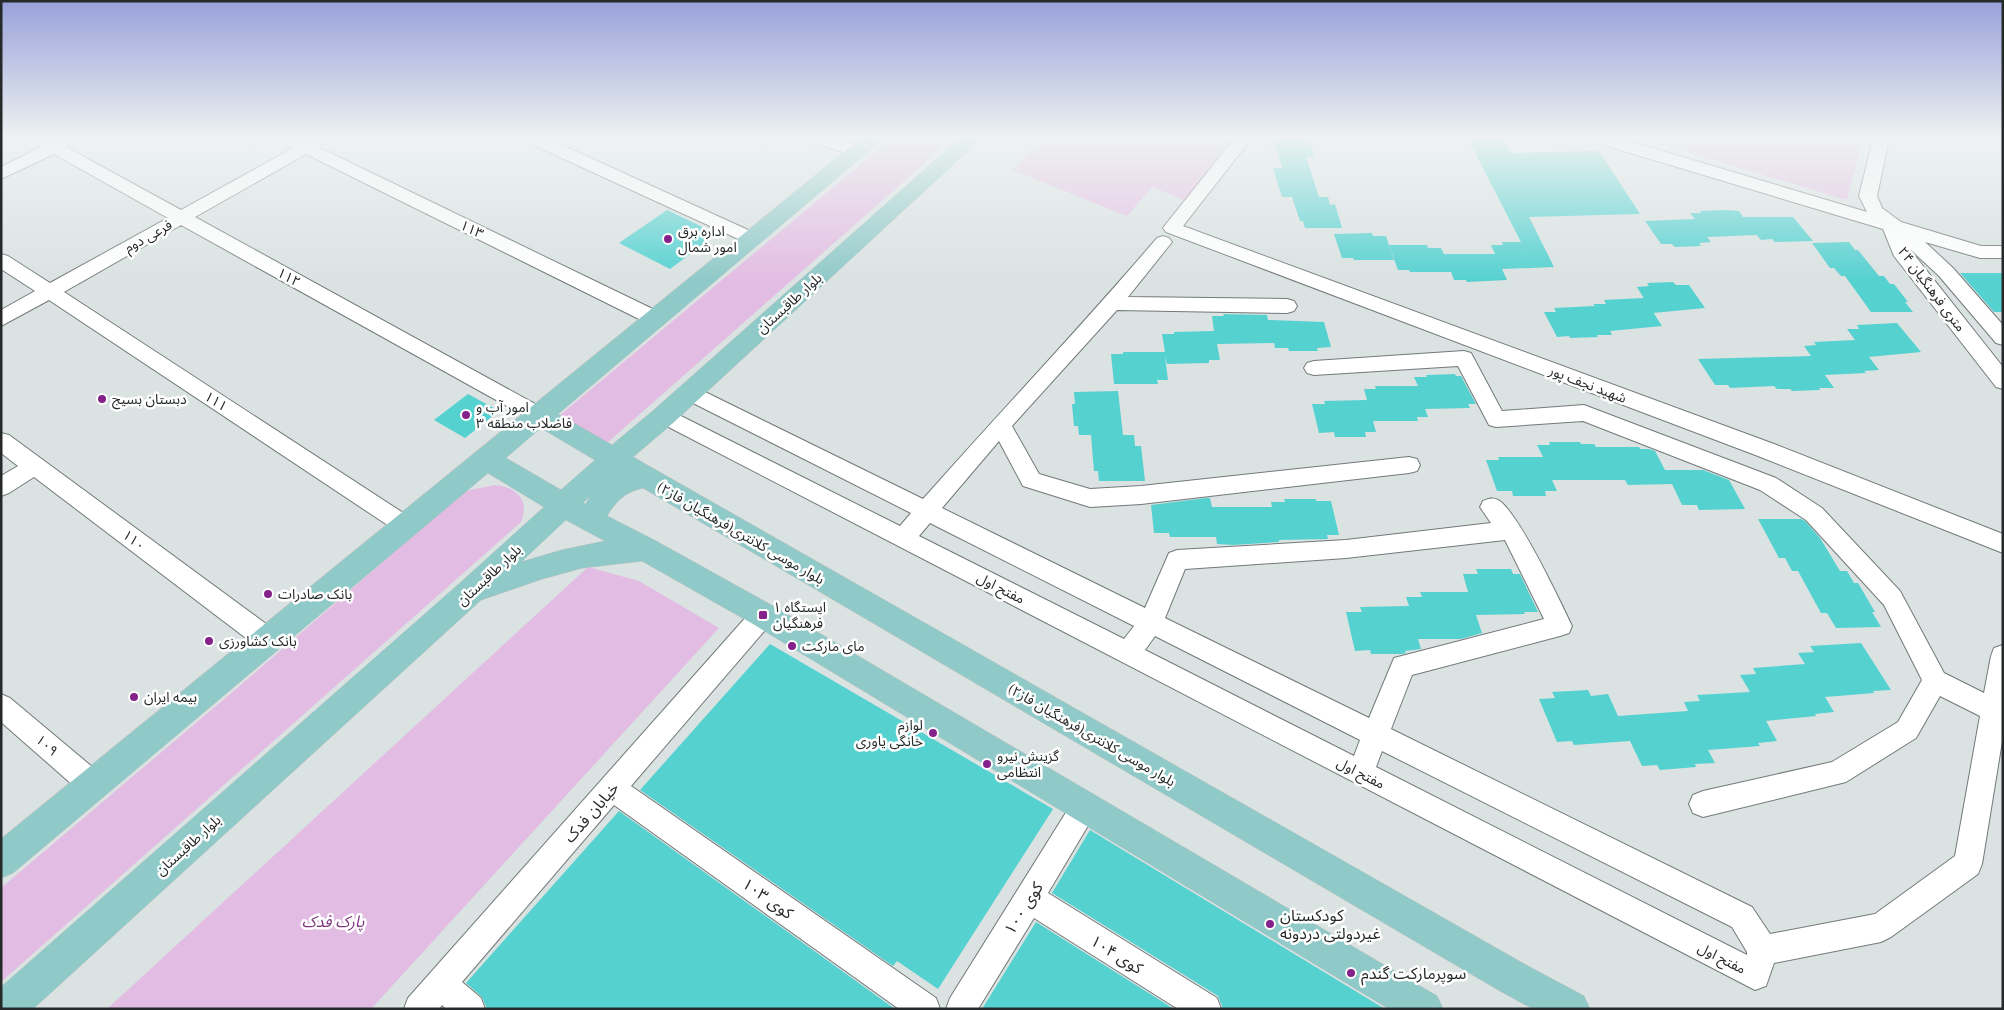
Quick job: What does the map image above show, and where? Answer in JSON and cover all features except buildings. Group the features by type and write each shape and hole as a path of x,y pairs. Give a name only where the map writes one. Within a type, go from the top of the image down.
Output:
{"main road":[{"path":"1,861 817,186"},
{"name":"بلوار طاقبستان","path":"5,1009 470,592 614,458 690,393 919,186"},
{"name":"بلوار موسی کلانتری(فرهنگیان فاز۲)","path":"539,415 1513,978 1571,1009"},
{"path":"485,459 591,521 646,549 763,616 1085,807 1416,1007"},
{"path":"591,521 598,505 612,490 625,481 645,478"},
{"path":"470,592 567,559 623,549 646,549"},
{"path":"1513,978 1542,1009"}],"street":[{"name":"۱۱۲","path":"128,186 181,218 539,415"},
{"name":"فرعی دوم","path":"1,319 237,186"},
{"name":"۱۱۳","path":"395,186 656,319"},
{"path":"638,186 753,239"},
{"path":"903,538 925,510 1112,303 1206,186"},
{"path":"1761,186 1980,252 2003,252"},
{"path":"1870,186 1868,196 1875,211 1891,225"},
{"name":"۲۴ متری فرهنگیان","path":"1891,225 1924,250 1999,330"},
{"name":"۲۴ متری فرهنگیان","path":"1891,225 1901,252 2003,382"},
{"name":"شهید نجف پور","path":"1168,235 1766,450 2003,544"},
{"path":"1946,272 1961,258 1980,252"},
{"name":"۱۱۱","path":"1,260 406,526"},
{"path":"1112,303 1287,306"},
{"path":"1314,368 1464,358 1496,419 1584,413 1768,484 1814,514 1892,598 1935,681 1994,710"},
{"name":"مفتح اول","path":"664,416 1755,975 1764,950 1742,917 690,393"},
{"path":"1001,425 1031,480 1090,498 1151,494 1409,465"},
{"name":"۱۱۰","path":"1,441 268,640"},
{"path":"1,486 35,466"},
{"path":"1360,773 1403,666 1560,626 1511,530 1491,507"},
{"path":"1128,653 1151,623 1177,560 1346,549 1511,530"},
{"name":"خیابان فدک","path":"419,1009 763,616"},
{"path":"1764,950 1881,928 1968,864 2003,656"},
{"path":"1703,804 1837,773 1907,730 1935,681"},
{"name":"۱۰۹","path":"1,706 93,785"},
{"name":"کوی ۱۰۳","path":"612,788 924,1009"},
{"name":"کوی ۱۰۰","path":"961,1009 1085,807"},
{"name":"کوی ۱۰۴","path":"1029,898 1206,1009"},
{"path":"441,984 470,1009"}],"green space":[{"path":"835,186 899,186 607,443 559,416"},
{"path":"1052,186 1195,186 1184,200 1152,187 1127,216"},
{"path":"1801,186 1851,186 1847,200"},
{"path":"495,485 503,486 519,496 524,507 521,522 1,982 1,888 236,689 465,491"},
{"name":"پارک فدک","path":"588,567 639,581 719,628 371,1009 107,1009"}],"place":[{"name":"اداره برق امور شمال","path":"668,239"},
{"name":"دبستان بسیج","path":"102,399"},
{"name":"امور آب و فاضلاب منطقه ۳","path":"466,415"},
{"name":"بانک صادرات","path":"268,594"},
{"name":"ایستگاه ۱ فرهنگیان","path":"763,615"},
{"name":"بانک کشاورزی","path":"209,641"},
{"name":"مای مارکت","path":"792,646"},
{"name":"بیمه ایران","path":"134,697"},
{"name":"لوازم خانگی یاوری","path":"933,733"},
{"name":"گزینش نیرو انتظامی","path":"987,764"},
{"name":"کودکستان غیردولتی دردونه","path":"1270,924"},
{"name":"سوپرمارکت گندم","path":"1351,973"}]}
